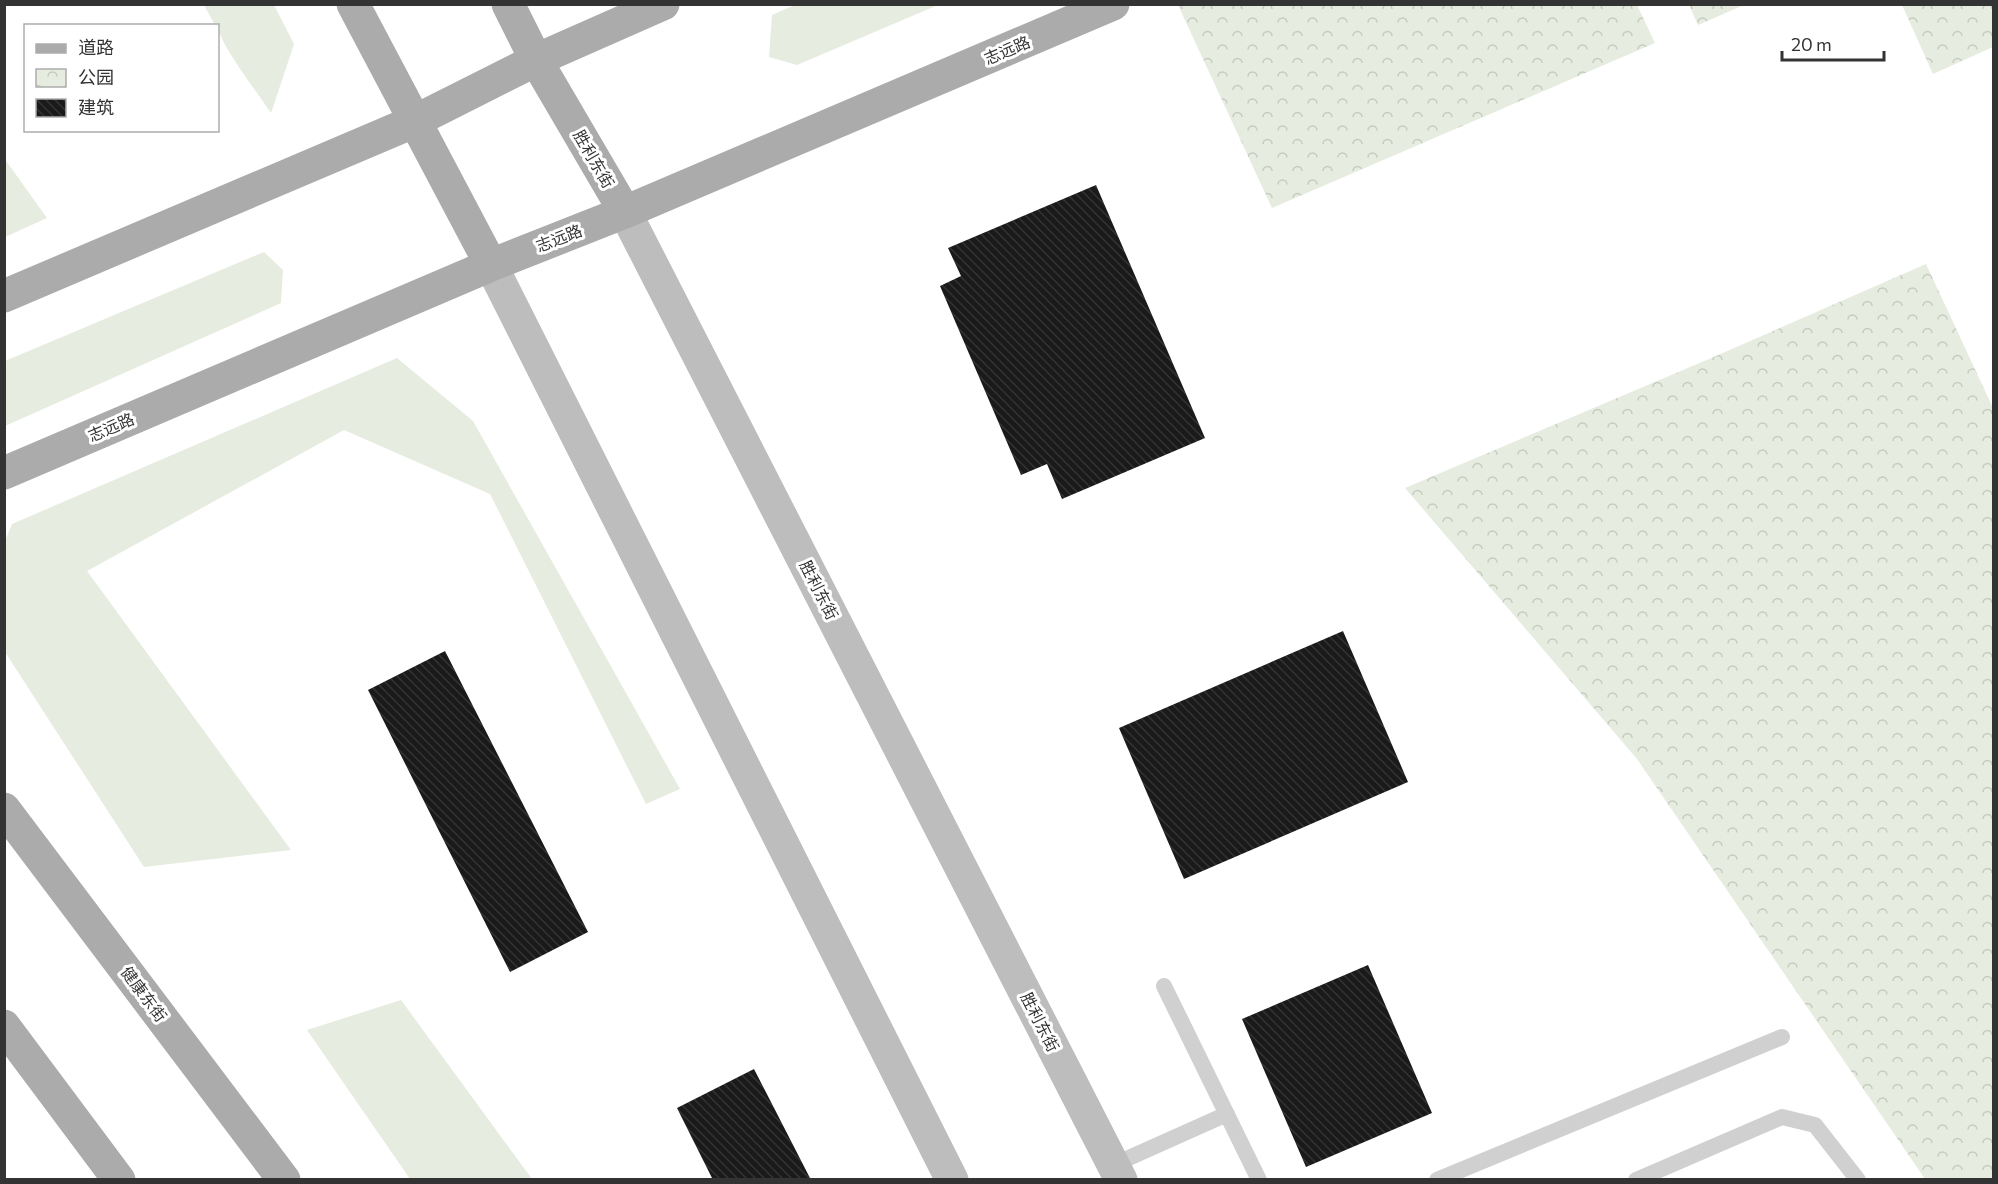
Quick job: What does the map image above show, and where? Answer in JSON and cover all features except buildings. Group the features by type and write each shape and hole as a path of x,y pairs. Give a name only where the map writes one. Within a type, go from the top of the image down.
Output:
{"main road":[{"path":"353,4 413,122 491,265"},
{"name":"胜利东街","path":"508,4 536,60 625,212"},
{"path":"4,296 413,122 536,60 663,4"},
{"name":"志远路","path":"4,473 491,265 625,212 1113,4"},
{"name":"健康东街","path":"4,808 284,1179"},
{"path":"4,1026 119,1179"}],"street":[{"name":"胜利东街","path":"625,212 1117,1172"},
{"path":"491,265 952,1179"}],"lane":[{"path":"1164,986 1259,1179"},
{"path":"1437,1179 1782,1037"},
{"path":"1117,1172 1227,1114"},
{"path":"1636,1179 1782,1117 1815,1125 1858,1179"}],"green space":[{"path":"797,4 938,5 797,65 769,57 772,15"},
{"path":"204,5 274,5 294,44 271,113 232,56 220,34 219,24 214,24"},
{"path":"1178,5 1637,5 1655,43 1272,208"},
{"path":"1689,5 1744,5 1698,25"},
{"path":"1902,5 1993,5 1993,47 1933,74"},
{"path":"4,158 47,218 5,237 4,237"},
{"path":"264,252 283,270 281,303 5,426 5,361"},
{"path":"1926,264 1993,408 1993,1179 1925,1179 1637,759 1405,488"},
{"path":"397,358 473,421 680,789 646,804 490,494 344,430 87,571 291,850 144,867 5,652 5,541 12,524"},
{"path":"401,1000 532,1179 410,1179 307,1030"}]}
